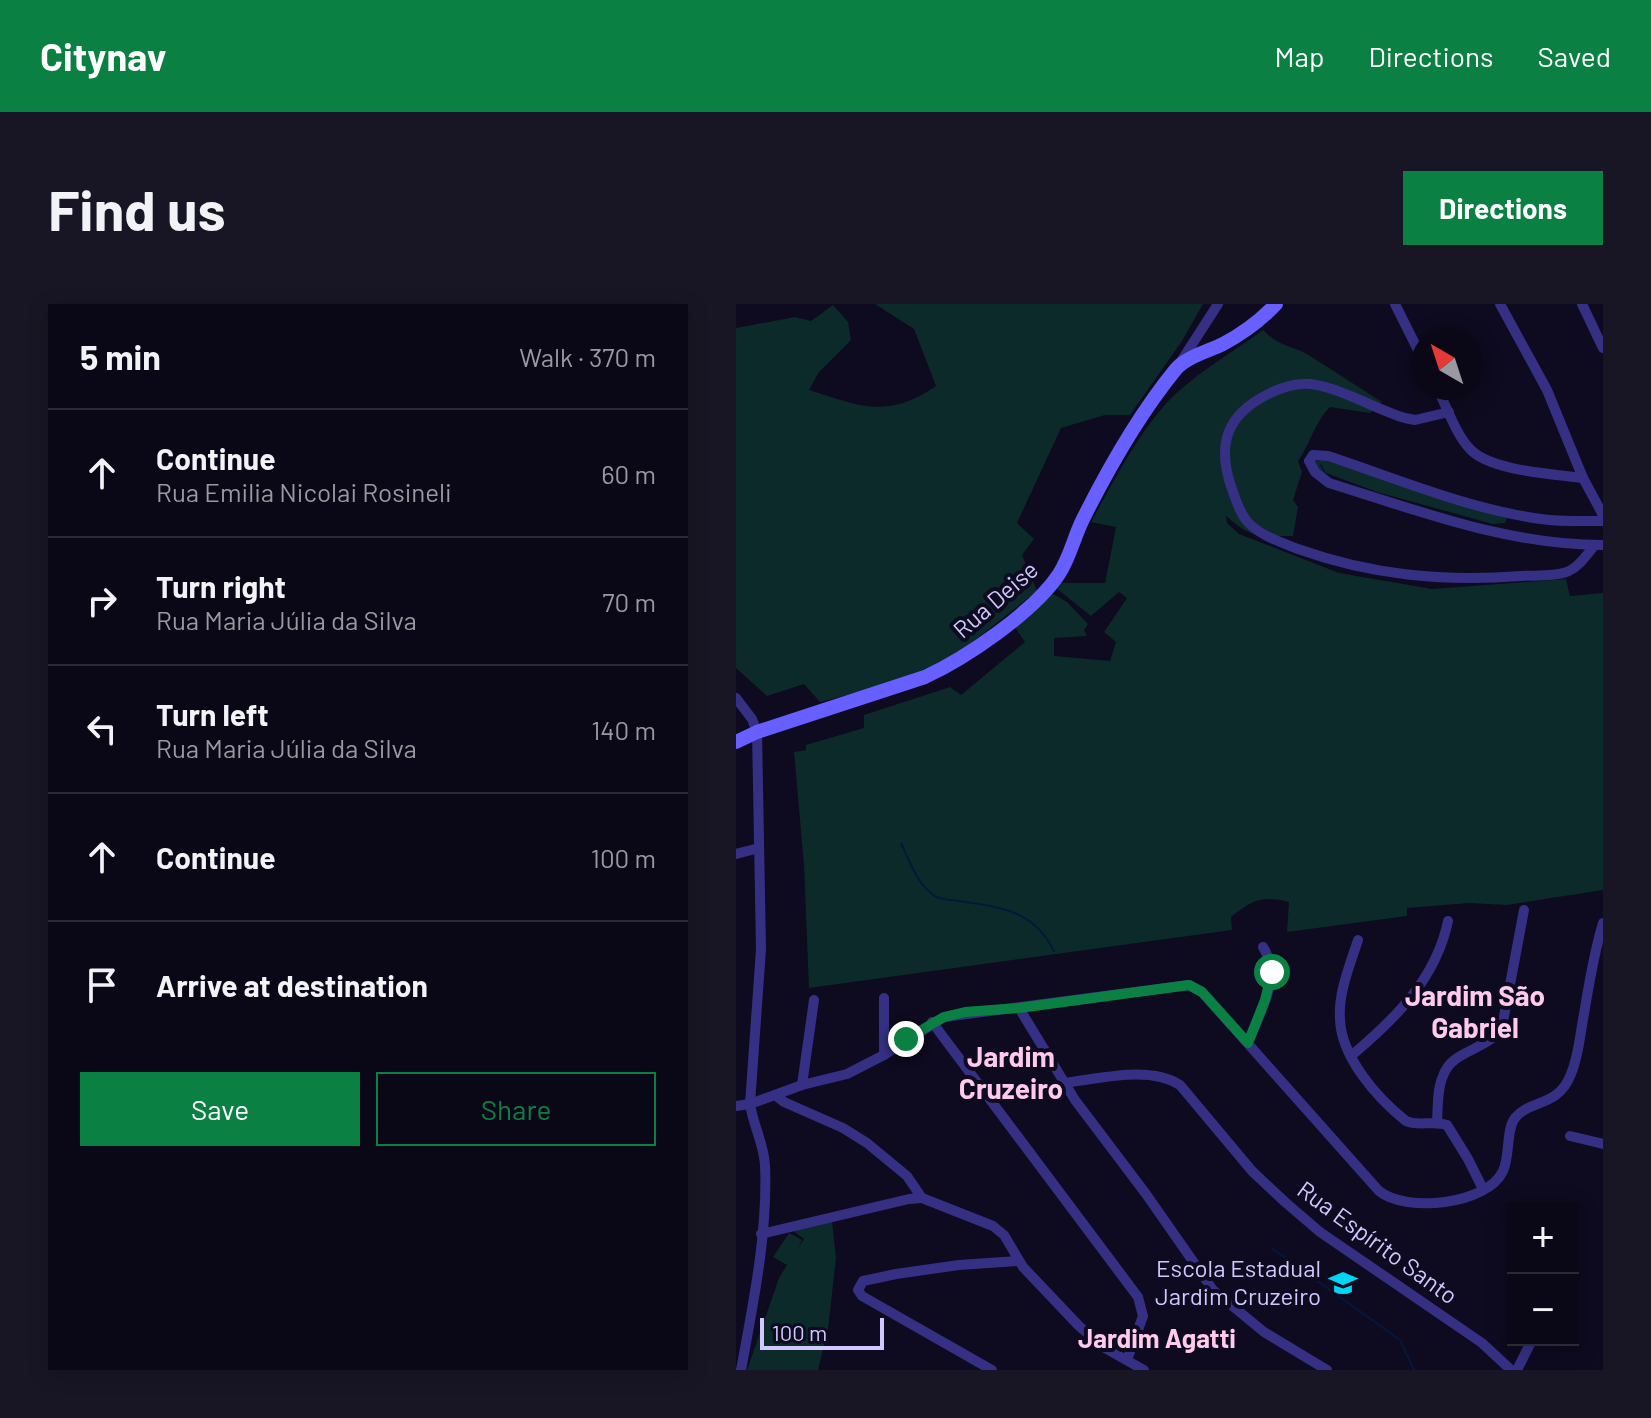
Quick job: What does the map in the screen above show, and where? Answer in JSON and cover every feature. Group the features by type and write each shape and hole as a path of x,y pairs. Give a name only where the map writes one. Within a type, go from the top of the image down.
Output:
{"street":[{"name":"Rua Deise","path":"736,742 757,732 938,671 967,654 1031,604 1058,575 1106,476 1218,304"},
{"path":"1178,366 1252,327 1276,304"},
{"path":"1395,304 1411,336"},
{"path":"1500,304 1547,390 1603,518 1545,520 1522,516 1460,501 1328,456 1313,455 1309,461 1315,472 1329,483 1462,525 1542,541 1599,545"},
{"path":"1582,304 1603,348"},
{"path":"1449,412 1415,420 1318,385 1303,383 1270,393 1241,412 1231,424 1227,436 1227,475 1239,508 1246,520 1278,542 1364,569 1431,579 1562,573 1578,565 1599,545"},
{"path":"1443,400 1470,449 1481,458 1547,474 1583,478"},
{"path":"736,698 752,719 757,732 761,949 750,1104 765,1163 761,1234 741,1370"},
{"path":"736,854 759,848"},
{"path":"1483,1189 1468,1159 1442,1123 1441,1081 1446,1068 1454,1060 1493,1040 1502,1027 1524,910"},
{"path":"1351,1056 1395,1016 1423,981 1441,949 1448,921"},
{"path":"736,1106 847,1074 884,1055 932,1022 965,1012 1019,1008 1189,985 1202,992 1386,1197 1424,1204 1445,1202 1483,1189 1499,1178 1516,1116 1545,1103 1567,1085 1577,1059 1603,923"},
{"path":"1358,940 1341,999 1343,1036 1351,1056 1377,1091 1406,1121 1412,1124 1442,1123"},
{"path":"1248,1043 1272,972 1271,960 1263,947"},
{"path":"884,998 884,1055"},
{"path":"802,1085 814,1000"},
{"path":"1019,1008 1064,1083 1213,1290 1256,1326 1327,1370"},
{"path":"932,1022 1138,1297 1143,1316 1127,1360"},
{"name":"Rua Espírito Santo","path":"1064,1083 1126,1076 1155,1076 1172,1080 1192,1098 1252,1171 1320,1232 1482,1343 1511,1370"},
{"path":"775,1095 867,1143 907,1176 922,1198"},
{"path":"1570,1136 1603,1144"},
{"path":"761,1234 922,1198 993,1226 1004,1235 1018,1261 1093,1339 1144,1370"},
{"path":"992,1370 873,1303 858,1290 863,1281 896,1274 1018,1261"},
{"path":"1517,1370 1529,1346"}],"green space":[{"path":"875,304 1203,304 1182,341 1130,415 1105,415 1061,428 1017,523 1034,539 1022,555 1037,591 950,660 903,681 820,702 804,684 767,696 736,668 736,328 795,317 811,321 833,305 848,322 851,340 819,372 809,390 874,407 903,403 936,386 914,329"},
{"path":"1263,330 1274,340 1307,354 1382,402 1370,413 1330,407 1320,420 1298,461 1302,472 1293,500 1298,507 1293,536 1256,535 1226,516 1227,523 1239,534 1339,573 1432,589 1566,579 1570,596 1603,593 1603,890 1507,905 1469,903 1407,908 1407,916 1287,932 1289,902 1264,899 1245,906 1231,917 1232,930 809,988 804,865 794,752 806,750 806,745 864,728 864,715 950,687 961,695 1025,642 1012,623 1050,592 1067,602 1088,624 1084,630 1087,636 1054,638 1054,656 1110,661 1116,642 1104,632 1127,598 1119,592 1091,616 1056,588 1059,583 1105,583 1116,527 1091,522 1134,447 1174,395"},
{"path":"1324,460 1507,518 1505,523 1493,524 1377,492 1313,468 1315,461"},
{"path":"832,1221 836,1258 828,1329 818,1370 747,1370 779,1278 787,1265 773,1257 789,1233 802,1240 798,1248 804,1239 792,1230"}],"waterway":[{"path":"1321,465 1324,472"},
{"path":"901,843 929,892 944,899 1014,913 1036,926 1054,951"},
{"path":"1273,1249 1400,1340 1414,1370"}],"place":[{"name":"Escola Estadual Jardim Cruzeiro","path":"1343,1283"}],"district":[{"name":"Jardim São Gabriel","path":"1475,1012"},
{"name":"Jardim Cruzeiro","path":"1011,1073"},
{"name":"Jardim Agatti","path":"1157,1339"}],"route":[{"path":"906,1039 932,1022 965,1012 1194,985 1248,1043 1272,972"}]}
